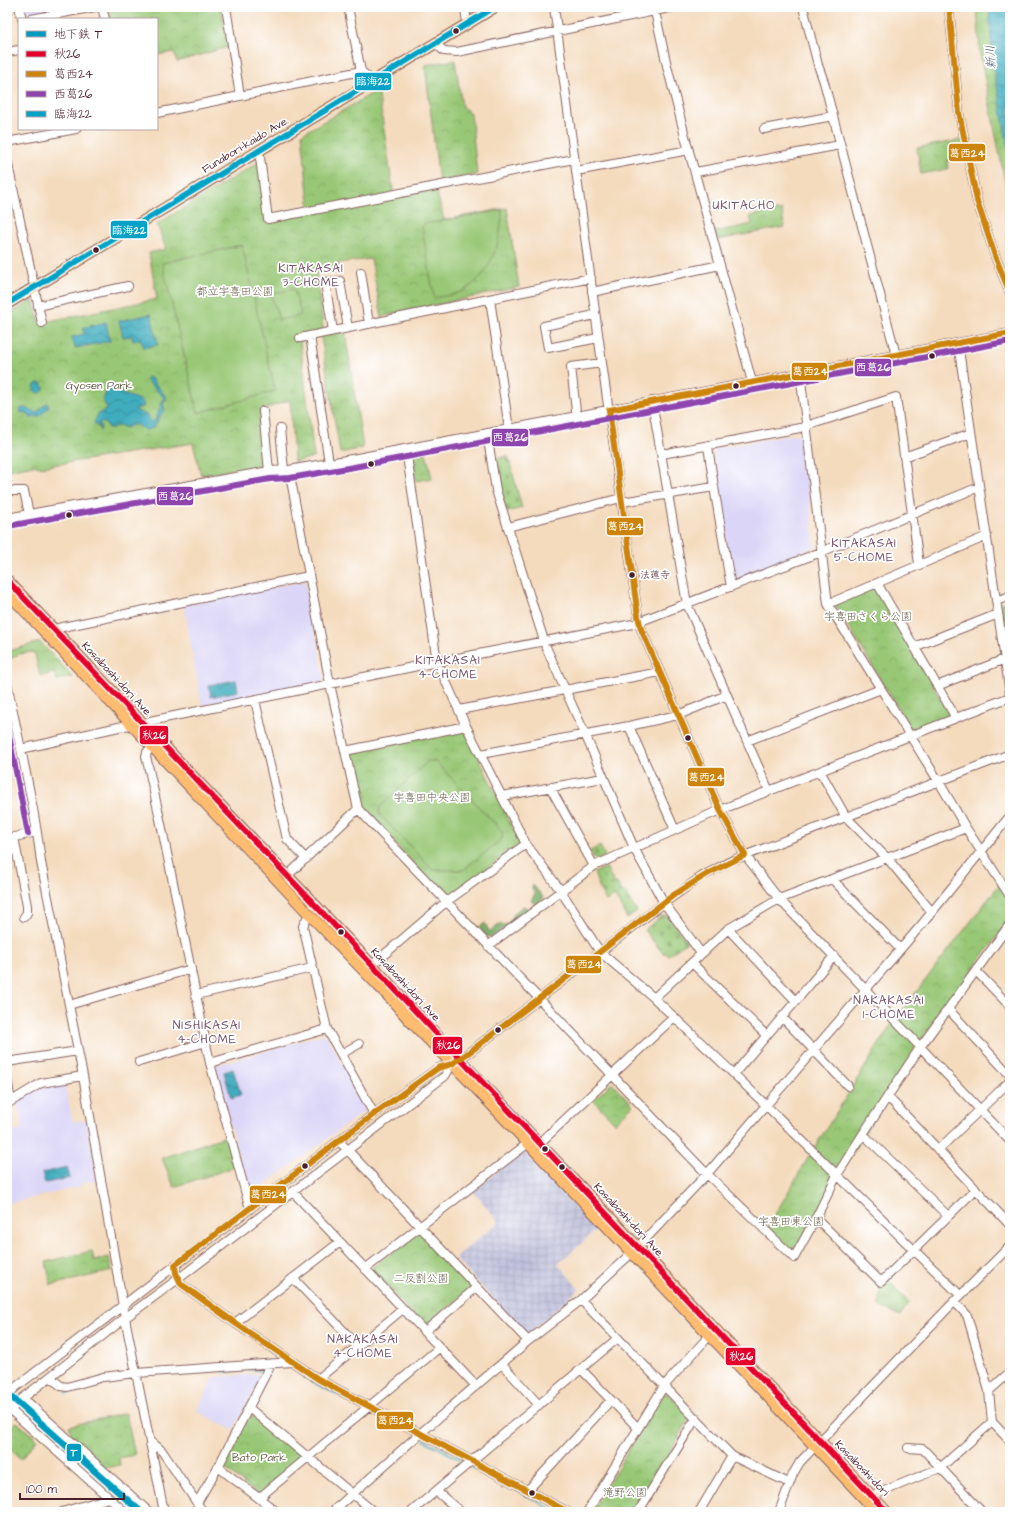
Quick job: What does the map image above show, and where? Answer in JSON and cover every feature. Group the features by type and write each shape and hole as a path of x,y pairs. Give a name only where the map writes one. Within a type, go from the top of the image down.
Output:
{"main road":[{"name":"Funabori-kaido Ave.","path":"7,304 495,7"},
{"name":"Kasaibashi-dori Ave.","path":"7,580 143,724 155,744 309,914 456,1062 540,1143 709,1336 817,1444"},
{"name":"Kasaibashi-dori Ave.","path":"7,592 131,725 155,744 287,876 372,966 527,1144 635,1250 817,1444"},
{"name":"Kasaibashi-dori","path":"817,1444 887,1512"},
{"name":"Kasaibashi-dori","path":"817,1444 877,1512"}],"street":[{"path":"19,7 22,18"},
{"path":"36,18 95,7"},
{"path":"102,7 105,18"},
{"path":"226,7 240,96"},
{"path":"348,7 361,71 373,82"},
{"path":"465,7 467,24"},
{"path":"554,7 598,338 639,622 720,810 745,855 779,899 865,990 921,1046 1010,1141"},
{"path":"436,44 444,51 457,52 558,32 655,9 674,7"},
{"path":"803,7 896,355"},
{"path":"949,7 959,112 976,201 994,256 1010,293"},
{"path":"655,9 667,66 752,382"},
{"path":"7,52 18,50"},
{"path":"158,113 361,71"},
{"path":"764,129 833,116"},
{"path":"7,142 71,130"},
{"path":"696,172 840,145"},
{"path":"259,150 268,219 574,159"},
{"path":"576,170 689,150"},
{"path":"7,160 42,323"},
{"path":"592,292 720,265"},
{"path":"361,272 369,324"},
{"path":"300,338 591,278"},
{"path":"333,331 325,282 340,281 348,328"},
{"path":"38,306 128,286"},
{"path":"490,299 509,429"},
{"path":"596,315 544,326 548,348 598,338"},
{"path":"7,518 269,471 287,470 406,449 1010,333"},
{"path":"310,336 329,463"},
{"path":"958,343 1010,694"},
{"path":"576,411 571,367 602,362"},
{"path":"800,373 828,604 911,736 966,828 1010,896"},
{"path":"662,454 806,426 896,398 919,564"},
{"path":"652,401 687,604 769,791"},
{"path":"263,411 269,471"},
{"path":"280,429 330,684 358,810 707,1174 794,1258 837,1175 863,1134 921,1046 976,971 1007,935 1010,924"},
{"path":"904,457 971,433"},
{"path":"487,434 496,490 544,642 634,848 664,903 701,954"},
{"path":"708,446 731,587"},
{"path":"406,449 437,662 466,726 526,844 561,891 600,952 654,998 766,1105 914,1249 957,1298 967,1315 989,1391 992,1422 1010,1440"},
{"path":"508,527 622,500 669,495 714,487"},
{"path":"21,749 437,662 639,622 821,552 979,487"},
{"path":"10,492 24,491 29,514"},
{"path":"828,604 987,536"},
{"path":"53,629 309,576"},
{"path":"877,583 956,718"},
{"path":"996,601 1010,596"},
{"path":"914,647 998,614"},
{"path":"937,686 1005,659"},
{"path":"459,710 660,672"},
{"path":"7,683 10,710 21,749 41,862 83,1076 124,1304 125,1318 164,1512"},
{"path":"747,741 881,689"},
{"path":"481,754 628,726 678,714 727,695"},
{"path":"488,946 594,866 720,810 1010,697"},
{"path":"255,700 287,839 306,859"},
{"path":"345,751 466,726"},
{"path":"628,726 675,830"},
{"path":"155,744 147,752 146,756 210,1063 250,1209"},
{"path":"125,1512 8,1410 125,1318 445,1076 456,1062 539,998 664,903 701,877 745,855 1010,754"},
{"path":"820,772 846,817 887,858 932,912"},
{"path":"502,796 603,778"},
{"path":"550,787 594,866"},
{"path":"287,876 358,810"},
{"path":"332,1512 528,1341 581,1300 635,1250 707,1174 932,912 981,851 1007,825 1010,816"},
{"path":"654,998 728,929 779,899 966,828"},
{"path":"24,917 27,913 27,906 10,838 36,832"},
{"path":"372,966 446,902 526,844"},
{"path":"832,880 900,949"},
{"path":"309,914 303,926 327,1030 374,1114"},
{"path":"728,929 796,1000"},
{"path":"734,1074 834,956"},
{"path":"692,963 766,1035"},
{"path":"196,995 312,968"},
{"path":"69,1005 191,970"},
{"path":"976,971 1010,1006"},
{"path":"948,1009 1010,1075"},
{"path":"540,1143 674,1017"},
{"path":"782,1017 848,1086"},
{"path":"210,1063 327,1030"},
{"path":"139,1062 206,1042"},
{"path":"341,1054 359,1044"},
{"path":"7,1062 78,1051"},
{"path":"7,1396 16,1387 339,1140 438,1068 456,1062"},
{"path":"7,1078 9,1102 41,1083 83,1076"},
{"path":"938,1150 1010,1081"},
{"path":"888,1097 1010,1226"},
{"path":"863,1134 948,1216"},
{"path":"339,1140 420,1228 528,1341"},
{"path":"365,1269 527,1144"},
{"path":"816,1218 881,1282 976,1189"},
{"path":"293,1192 476,1386"},
{"path":"235,1323 340,1242"},
{"path":"778,1512 796,1468 817,1444 957,1298 1009,1249"},
{"path":"175,1265 176,1273 181,1284 235,1323 318,1379 568,1512"},
{"path":"293,1278 358,1346"},
{"path":"424,1332 477,1287"},
{"path":"581,1300 732,1456 789,1484"},
{"path":"318,1379 402,1309"},
{"path":"587,1512 664,1386 709,1336"},
{"path":"411,1512 618,1338"},
{"path":"259,1498 439,1348"},
{"path":"50,1377 61,1386 67,1387 103,1377 136,1373 292,1362"},
{"path":"197,1503 218,1467 271,1364"},
{"path":"502,1364 539,1405"},
{"path":"581,1369 638,1428"},
{"path":"989,1391 1010,1372"},
{"path":"23,1398 149,1512"},
{"path":"527,1491 611,1400"},
{"path":"249,1408 374,1512"},
{"path":"638,1512 696,1418"},
{"path":"872,1496 940,1468 992,1422"},
{"path":"150,1444 154,1444 162,1451 203,1512"},
{"path":"908,1448 923,1449 982,1512"},
{"path":"699,1512 732,1456"},
{"path":"218,1467 277,1512"},
{"path":"436,1491 461,1512"},
{"path":"62,1512 78,1510 109,1498"}],"shaded area":[{"path":"25,7 70,7 28,15"},
{"path":"802,433 815,547 735,581 732,578 717,490 719,485 714,458 714,449"},
{"path":"305,581 324,677 321,683 202,706 184,605"},
{"path":"324,1034 327,1036 367,1109 252,1194 249,1194 215,1068 217,1065"},
{"path":"64,1082 73,1122 86,1120 97,1180 81,1183 82,1186 7,1204 7,1133 22,1130 17,1102 42,1086"},
{"path":"523,1151 596,1230 558,1264 579,1289 529,1333 524,1332 455,1258 499,1222 473,1191"},
{"path":"258,1374 261,1378 233,1430 197,1411 214,1377"}],"green space":[{"path":"125,7 221,7 228,47 177,62 174,52 158,55 158,18 111,18 109,11"},
{"path":"977,7 1010,7 1010,207 980,55"},
{"path":"455,60 462,106 471,114 477,174 439,182 425,65"},
{"name":"都立宇喜田公園","path":"378,90 394,197 436,189 444,220 507,208 519,287 384,316 382,318 371,259 338,263 339,270 316,273 324,335 345,332 363,448 340,453 321,336 300,341 314,457 294,462 290,400 261,410 267,464 201,475 193,443 40,467 34,465 7,470 7,315 33,300 40,323 157,299 149,253 166,249 157,224 259,162 267,221 310,213 302,134"},
{"path":"965,139 968,157 947,160 948,169 921,174 917,148"},
{"path":"502,210 499,235 492,259 479,279 458,293 434,298 422,227 424,224"},
{"path":"782,210 784,227 718,240 714,232 752,224 750,216"},
{"path":"242,245 275,391 198,413 162,263"},
{"path":"294,289 301,315 279,320 271,294"},
{"path":"426,453 432,478 416,481 413,456"},
{"path":"508,456 522,508 507,512 499,486 502,485 496,459"},
{"name":"宇喜田さくら公園","path":"874,587 878,590 950,715 949,717 915,731 910,728 835,604"},
{"path":"1010,600 1010,636 1005,638 1000,603"},
{"path":"40,642 73,677 57,680 54,673 40,676 35,654 32,652 19,654 10,659 9,651"},
{"name":"宇喜田中央公園","path":"465,729 520,844 447,899 361,807 348,753"},
{"path":"428,761 435,761 502,831 502,839 463,870 433,870 379,814 380,807"},
{"path":"600,846 605,856 597,860 594,859 590,851"},
{"path":"606,867 614,883 617,883 622,893 625,892 637,912 627,919 615,896 606,901 599,887 594,873"},
{"path":"533,885 543,897 543,900 535,905 531,901 535,893 532,890"},
{"name":"宇喜田東公園","path":"999,885 1010,902 1010,919 915,1048 796,1248 789,1248 767,1228 811,1153 893,1022"},
{"path":"524,906 528,909 528,911 492,937 487,937 479,928 485,923 489,931 491,931 500,924 506,925 516,912"},
{"path":"662,916 668,916 687,942 669,955 662,952 644,930"},
{"path":"612,1083 633,1105 615,1123 593,1100"},
{"path":"226,1136 235,1167 174,1187 162,1158"},
{"name":"二反割公園","path":"416,1232 420,1233 470,1286 470,1289 426,1326 423,1326 372,1271 372,1268"},
{"path":"92,1251 94,1261 109,1257 112,1271 51,1285 46,1262"},
{"path":"887,1279 909,1303 900,1316 879,1306 880,1286"},
{"name":"滝野公園","path":"663,1393 667,1393 689,1415 689,1420 634,1512 591,1512"},
{"path":"126,1413 135,1455 119,1458 120,1465 105,1468 72,1439 69,1426"},
{"name":"Bato Park","path":"249,1413 302,1455 301,1459 258,1495 223,1467"},
{"path":"17,1422 37,1439 21,1459 7,1447 7,1431 14,1423"}],"water":[{"path":"989,7 1009,7 1010,158 993,65"},
{"path":"151,314 158,345 143,348 141,339 133,341 132,336 123,337 119,321"},
{"path":"106,322 110,341 75,348 72,337 84,334 83,328"},
{"path":"147,377 151,378 166,397 163,404 165,410 154,427 145,430 135,424 126,428 116,426 108,428 107,425 102,422 99,423 101,427 100,431 99,427 94,423 98,414 107,408 103,400 106,392 110,389 142,401 144,406 135,410 149,416 149,419 152,422 155,421 164,398 146,380"},
{"path":"37,383 41,383 44,388 41,393 37,393 34,390 34,386"},
{"path":"47,403 49,407 40,416 31,418 27,413 20,412 20,409 25,408 37,413"},
{"path":"236,680 238,691 211,697 209,685"},
{"path":"233,1069 241,1095 231,1098 224,1072"},
{"path":"67,1167 70,1178 45,1183 42,1173"}],"waterway":[{"path":"223,1372 250,1369 262,1371"},
{"path":"298,1373 316,1384 360,1406"},
{"path":"66,1393 93,1386"},
{"path":"371,1412 386,1419"},
{"path":"424,1440 461,1460"},
{"path":"472,1467 503,1482 556,1512"}],"metro line":[{"name":"T","path":"7,1393 141,1512"}],"transit line":[{"name":"臨海22","path":"7,304 495,7"},
{"name":"葛西24","path":"949,7 959,112 977,201 995,256 1010,293"},
{"name":"葛西24","path":"609,410 1010,333"},
{"name":"西葛26","path":"8,526 270,479 290,478 354,467 1010,341"},
{"name":"葛西24","path":"609,410 641,629 720,810 745,855"},
{"name":"秋26","path":"7,580 887,1512"},
{"name":"西葛26","path":"7,725 28,834"},
{"name":"葛西24","path":"568,1512 318,1379 235,1323 181,1284 176,1273 175,1265 374,1114 438,1068 452,1064 471,1051 675,894 709,873 745,855"}],"place":[{"name":"法蓮寺","path":"632,575"}],"district":[{"name":"UKITACHO","path":"744,205"},
{"name":"KITAKASAI 3-CHOME","path":"311,275"},
{"name":"KITAKASAI 5-CHOME","path":"864,550"},
{"name":"KITAKASAI 4-CHOME","path":"448,667"},
{"name":"NAKAKASAI 1-CHOME","path":"889,1007"},
{"name":"NISHIKASAI 4-CHOME","path":"207,1032"},
{"name":"NAKAKASAI 4-CHOME","path":"363,1346"}],"water label":[{"name":"新川","path":"991,57"}],"park label":[{"name":"Gyosen Park","path":"99,385"}]}
